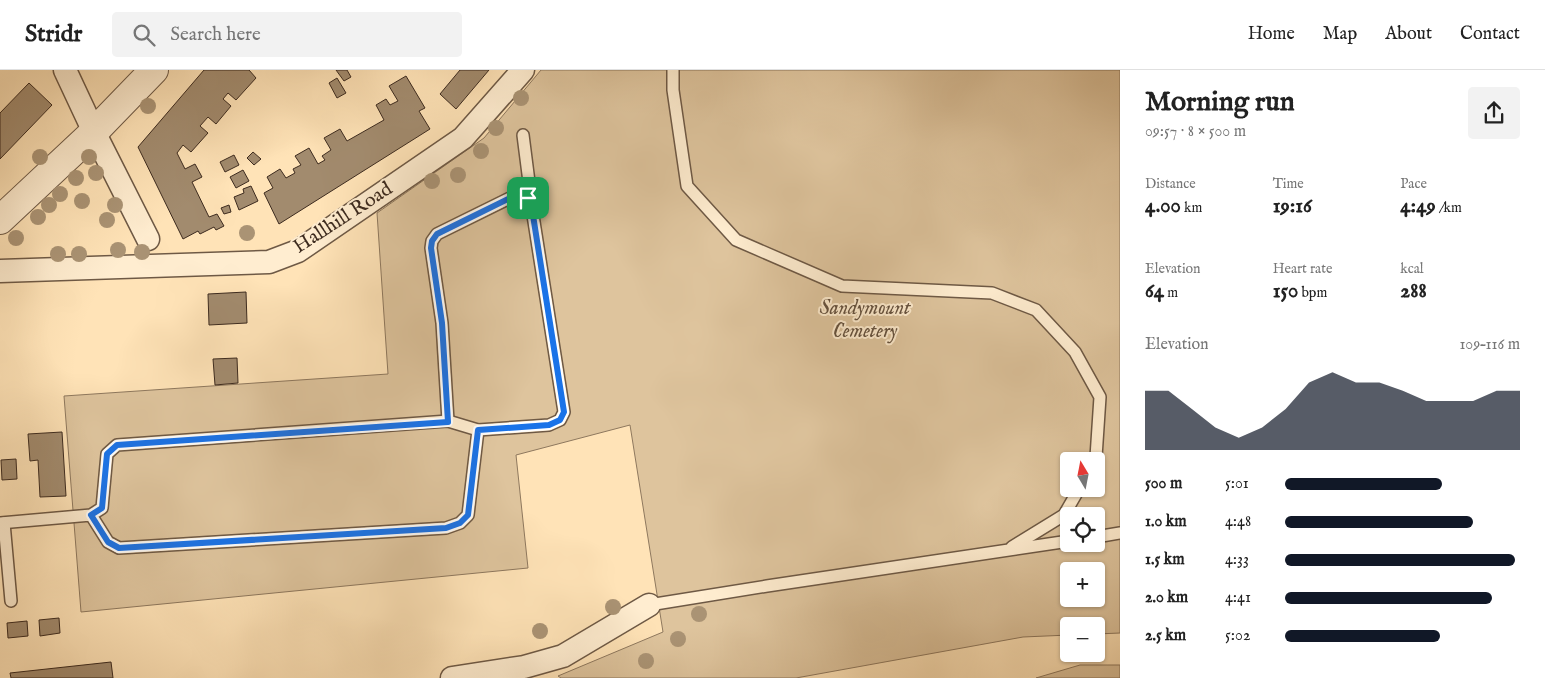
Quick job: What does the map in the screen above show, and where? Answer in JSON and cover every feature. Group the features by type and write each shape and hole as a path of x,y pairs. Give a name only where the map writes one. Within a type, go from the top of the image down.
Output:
{"street":[{"path":"65,70 148,239"},
{"path":"0,220 94,132 154,70"},
{"name":"Hallhill Road","path":"0,272 269,262 298,251 463,138 523,70"},
{"path":"452,678 528,673 563,656 649,605"}],"lane":[{"path":"673,70 673,90 687,186 736,240 842,286 992,293 1036,310 1075,352 1100,397 1096,452"},
{"path":"11,601 2,523 91,515 102,508 107,454 117,445 448,422 478,430 549,425 560,420 564,412 532,209 528,198 523,135"},
{"path":"448,422 442,323 431,248 432,241 437,234 512,197 523,194 528,198"},
{"path":"91,515 108,542 119,548 446,528 460,523 468,515 478,430"},
{"path":"1007,551 1064,515 1073,498"},
{"path":"1105,536 1120,533"},
{"path":"649,605 1060,542"}],"green space":[{"name":"Sandymount Cemetery","path":"541,70 1120,70 1120,633 1105,634 1105,617 1060,617 1060,635 1023,637 796,678 561,678 558,676 663,632 630,425 516,455 528,568 81,612 64,396 388,374 377,213 484,138"},
{"path":"1080,665 1120,665 1120,678 1036,678"}],"building":[{"path":"204,70 249,70 256,78 236,100 228,93 223,99 231,106 216,124 208,117 200,126 208,133 191,152 183,145 177,153 185,169 195,164 202,177 192,182 209,217 217,214 224,226 216,230 214,227 200,234 198,231 183,239 138,147"},
{"path":"336,70 347,70 351,77 344,81"},
{"path":"460,70 489,70 456,109 440,94"},
{"path":"406,76 425,108 419,111 430,129 279,224 264,193 273,188 267,177 280,169 286,178 295,173 293,169 301,165 295,156 309,148 318,164 325,160 322,156 331,150 324,138 340,129 347,141 384,120 376,105 386,99 390,105 398,101 389,86"},
{"path":"337,78 346,93 337,98 329,83"},
{"path":"29,83 52,105 0,159 0,113"},
{"path":"253,152 261,159 254,165 247,158"},
{"path":"234,155 239,165 225,172 220,162"},
{"path":"243,170 249,181 236,188 230,177"},
{"path":"251,186 258,201 239,210 234,197 244,193 243,189"},
{"path":"229,205 231,212 224,214 221,208"},
{"path":"246,292 247,323 209,325 208,294"},
{"path":"237,358 238,383 215,385 213,359"},
{"path":"62,432 66,496 40,497 38,460 30,461 28,434"},
{"path":"16,459 17,479 2,480 1,460"},
{"path":"59,618 60,633 40,636 39,620"},
{"path":"27,621 28,636 8,638 7,623"},
{"path":"111,662 113,678 11,678 10,673"}],"route":[{"path":"523,194 528,198 532,209 564,402 564,412 560,420 549,425 478,430 468,515 460,523 446,528 119,548 108,542 91,515 102,508 107,454 117,445 448,422 442,323 431,248 432,241 437,234 512,197 523,194"}]}
